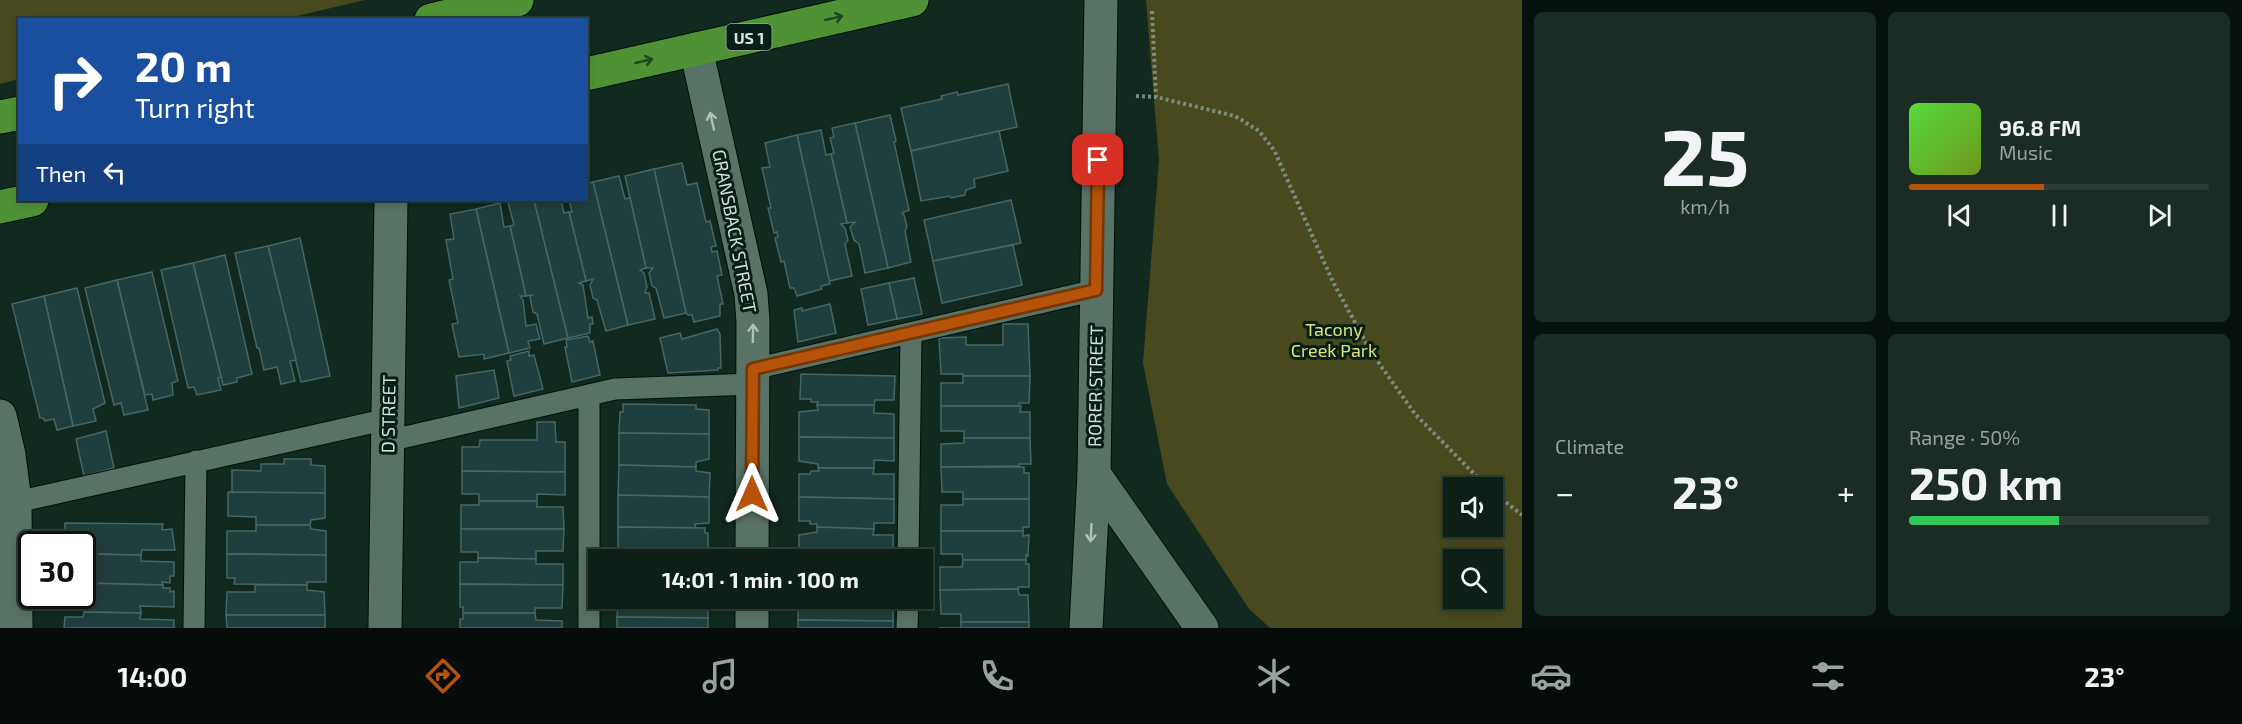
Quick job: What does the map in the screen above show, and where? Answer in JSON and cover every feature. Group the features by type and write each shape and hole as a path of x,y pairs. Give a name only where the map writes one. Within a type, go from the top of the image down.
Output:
{"highway":[{"path":"440,18 517,0"},
{"name":"US 1","path":"588,74 912,0"},
{"path":"0,117 18,113"},
{"path":"0,207 27,201"}],"street":[{"name":"RORER STREET","path":"1086,628 1094,474 1101,0"},
{"name":"GRANSBACK STREET","path":"696,49 751,294 753,322 752,549"},
{"name":"D STREET","path":"386,628 391,201"},
{"path":"0,416 9,455 8,504 16,628"},
{"path":"1094,474 1202,628"},
{"path":"752,609 752,628"}],"lane":[{"path":"8,504 196,461 388,430 615,389 753,376 910,333 1096,290"},
{"path":"908,549 910,333"},
{"path":"588,628 589,395"},
{"path":"194,628 196,461"},
{"path":"908,609 908,628"}],"path":[{"path":"1152,11 1156,97 1235,116 1259,131 1274,150 1333,282 1371,352 1415,414 1477,477"},
{"path":"1503,500 1522,515"}],"green space":[{"path":"0,0 365,0 288,18 18,18 18,79 0,84"},
{"name":"Tacony Creek Park","path":"1146,0 1522,0 1522,628 1270,628 1249,609 1167,484 1143,363 1159,160"}],"building":[{"path":"1008,84 1017,127 911,151 901,108 942,99 941,96 957,92 958,95"},
{"path":"890,115 909,210 902,213 907,227 905,231 911,262 888,268 855,123"},
{"path":"855,123 888,268 865,273 859,244 854,240 850,227 855,222 847,223 831,154 834,153 830,138 834,137 832,128"},
{"path":"821,130 826,155 831,154 847,223 841,224 845,228 848,240 845,244 852,276 829,281 797,135"},
{"path":"999,131 1008,171 974,179 975,187 966,190 965,195 921,201 911,151"},
{"path":"797,135 830,284 821,286 822,289 797,296 794,288 790,288 784,261 781,262 775,238 778,237 777,232 774,233 768,208 771,208 762,168 770,167 765,143"},
{"path":"682,163 687,185 697,183 706,222 710,221 716,246 711,247 712,252 717,251 722,275 717,276 723,304 720,304 720,316 694,322 692,315 686,313 654,169"},
{"path":"654,169 686,313 664,318 656,288 652,286 649,273 653,268 646,268 625,176"},
{"path":"619,176 625,199 630,198 646,268 640,270 644,273 647,287 645,293 649,293 655,319 628,325 593,182"},
{"path":"593,182 628,325 606,331 597,300 593,298 590,285 593,279 586,281 569,212 572,212 569,201 588,201 588,183"},
{"path":"1011,200 1021,243 933,261 924,220"},
{"path":"534,201 568,338 544,344 537,314 533,312 530,297 532,295 526,296 510,226 514,225 508,202"},
{"path":"534,201 561,201 564,213 569,212 586,281 579,283 583,285 588,318 592,317 593,324 590,324 590,333 568,338"},
{"path":"500,203 504,227 510,226 526,296 520,296 523,300 526,326 536,324 540,339 528,341 530,348 509,353 476,209"},
{"path":"476,209 509,353 484,359 484,354 459,357 452,324 458,323 449,280 453,279 446,240 454,239 450,214"},
{"path":"300,238 330,376 301,382 268,246"},
{"path":"1013,245 1022,285 942,303 933,261"},
{"path":"268,246 296,360 290,361 295,381 281,384 277,367 264,370 235,253"},
{"path":"225,255 252,374 237,378 237,382 223,385 193,263"},
{"path":"193,263 221,377 218,378 221,390 197,395 194,387 188,388 161,270"},
{"path":"152,272 178,381 172,383 173,395 153,400 152,394 145,395 117,280"},
{"path":"914,278 922,314 897,319 889,283"},
{"path":"117,280 148,410 124,415 121,403 114,405 85,288"},
{"path":"889,283 897,319 868,325 861,289"},
{"path":"77,288 105,403 93,409 96,421 73,426 44,296"},
{"path":"44,296 73,426 57,430 54,419 45,421 40,418 12,304"},
{"path":"830,304 836,333 798,342 794,310 802,308 802,311"},
{"path":"1003,324 1028,324 1030,376 941,374 939,338 966,337 966,345 1003,345"},
{"path":"717,329 720,334 721,368 668,373 660,338 680,333 682,339"},
{"path":"588,336 590,342 593,341 600,375 572,382 565,347 567,347 566,340"},
{"path":"529,351 529,356 534,355 543,389 514,396 507,361 511,360 510,356"},
{"path":"494,370 499,398 459,408 456,376"},
{"path":"801,374 895,376 894,400 875,400 874,405 817,405 818,402 811,402 811,399 800,399"},
{"path":"963,376 1030,376 1029,403 1019,403 1019,406 941,406 941,383 963,383"},
{"path":"623,404 696,405 696,409 709,410 709,434 619,433 620,412 623,412"},
{"path":"817,405 874,405 874,413 894,414 894,438 799,437 799,412 818,410"},
{"path":"941,406 1021,406 1020,412 1030,412 1030,438 964,438 964,431 941,431"},
{"path":"537,422 555,422 556,442 565,442 565,472 462,471 462,447 479,447 480,440 537,440"},
{"path":"106,431 114,468 84,476 76,439"},
{"path":"619,433 709,434 709,459 696,462 696,467 619,465"},
{"path":"799,437 894,438 894,461 874,460 874,468 818,468 818,464 799,461"},
{"path":"964,438 1030,438 1031,464 941,467 941,444 964,443"},
{"path":"284,459 311,459 311,465 325,466 325,493 232,493 232,470 261,471 261,464 284,464"},
{"path":"619,465 696,467 696,471 710,473 709,497 618,495"},
{"path":"941,467 1024,467 1024,473 1029,473 1029,499 963,499 963,492 942,492"},
{"path":"818,468 874,468 873,474 894,474 894,499 799,497 799,474 810,474 811,471 819,471"},
{"path":"462,471 565,472 565,495 537,494 537,501 479,501 479,494 462,494"},
{"path":"228,492 325,493 325,518 311,520 310,525 256,525 256,517 228,516"},
{"path":"618,495 709,497 709,523 695,524 696,528 618,527"},
{"path":"799,497 894,499 894,523 874,523 874,529 817,527 817,524 810,524 810,521 799,521"},
{"path":"963,499 1029,499 1029,527 1023,527 1023,531 941,531 941,505 963,505"},
{"path":"479,501 537,501 537,507 563,507 564,529 461,529 461,505 479,505"},
{"path":"65,523 163,524 162,530 172,529 175,550 142,550 141,555 96,554 96,531 65,531"},
{"path":"256,525 310,525 311,529 326,531 326,555 227,554 227,531 256,531"},
{"path":"618,527 705,528 705,533 708,533 708,549 618,549"},
{"path":"817,527 874,529 873,535 893,535 893,549 799,549 799,535 817,532"},
{"path":"461,529 564,529 563,551 536,551 536,559 478,558 478,552 461,552"},
{"path":"941,531 1023,531 1023,536 1029,535 1028,556 1026,555 1026,560 963,560 962,554 941,554"},
{"path":"96,554 141,555 141,561 174,562 174,576 170,576 170,583 162,582 163,585 96,583"},
{"path":"227,554 326,555 326,582 307,582 307,585 234,584 235,578 227,578"},
{"path":"478,558 536,559 536,564 563,564 563,585 460,584 460,562 478,562"},
{"path":"963,560 1026,560 1026,564 1029,564 1029,587 940,590 940,567 962,567"},
{"path":"96,583 163,585 163,588 170,588 170,592 174,591 174,607 140,606 141,613 84,612 84,609 96,609"},
{"path":"460,584 563,585 562,608 535,608 535,613 463,613 463,607 460,607"},
{"path":"255,585 307,585 307,590 324,592 325,615 226,615 227,592 255,592"},
{"path":"1018,589 1019,595 1028,595 1029,622 961,622 961,614 941,614 940,590"},
{"path":"617,609 708,609 708,618 617,617"},
{"path":"798,609 893,609 893,621 798,620"},
{"path":"84,612 141,613 140,619 174,620 174,628 64,628 65,617 83,617"},
{"path":"463,613 535,613 536,620 562,621 562,628 460,628"},
{"path":"226,615 325,615 325,628 227,628"},
{"path":"617,617 708,618 708,628 617,628"},
{"path":"798,620 893,621 893,628 798,628"},
{"path":"961,622 1029,622 1029,628 961,628"}],"route":[{"path":"752,494 753,369 1096,290 1098,160"}]}
